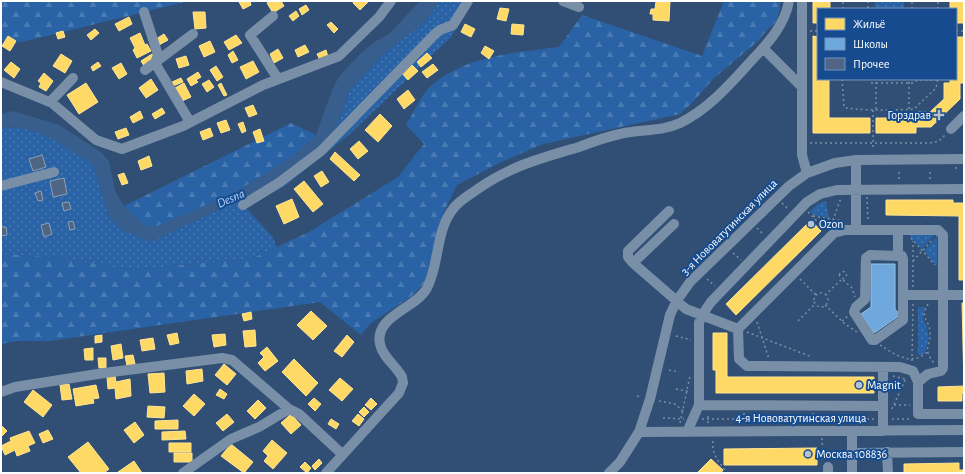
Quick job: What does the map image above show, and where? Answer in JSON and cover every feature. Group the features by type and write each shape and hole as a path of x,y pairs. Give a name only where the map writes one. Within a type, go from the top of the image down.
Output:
{"street":[{"path":"1,82 50,102 96,140 122,149 190,122 263,85 339,56 379,17 391,1"},
{"path":"243,205 280,182 321,151 435,34 440,30 453,26 468,1"},
{"path":"564,1 579,7"},
{"path":"326,473 399,393 403,383 402,378 381,348 381,331 391,318 425,293 430,282 443,229 453,209 462,200 494,178 521,164 621,133 656,130 681,123 716,98 763,48 782,24 788,10 789,1"},
{"path":"802,1 802,160 807,173"},
{"path":"144,12 158,55 155,63"},
{"path":"273,16 250,35 278,79"},
{"path":"145,70 193,34"},
{"path":"763,48 802,87"},
{"path":"155,63 190,122"},
{"path":"50,102 73,78"},
{"path":"951,129 964,116"},
{"name":"3-я Нововатутинская улица","path":"609,473 624,456 639,432 650,399 670,315 676,302 695,277 789,186 807,173 835,163 856,160 964,159"},
{"path":"856,160 856,227"},
{"path":"1,186 54,172"},
{"path":"687,432 699,405 699,341 702,315 720,292 803,206 820,194 828,191 964,189"},
{"path":"669,211 630,249 627,254 633,263 676,302 686,309 738,329"},
{"path":"633,263 674,224"},
{"path":"918,382 928,374 941,371 943,368 939,295 943,274 943,238 940,231 868,230 856,227 840,230 830,234 738,329 739,359 747,366 883,370 910,369 916,375 918,382 918,430"},
{"path":"898,256 900,230"},
{"path":"870,256 898,256 903,257 908,294 902,321 872,339 854,315 855,309 865,299 866,258 870,256"},
{"path":"908,294 964,295"},
{"path":"1,392 15,387 52,380 222,358 232,360 289,410 299,414 342,454"},
{"path":"883,370 883,406 885,419 883,431"},
{"path":"699,405 883,406"},
{"path":"182,473 231,439 259,427 289,410"},
{"path":"918,413 964,414"},
{"name":"4-я Нововатутинская улица","path":"639,432 964,430"},
{"path":"852,431 852,473"},
{"path":"888,452 888,473"},
{"path":"852,453 964,452"}],"path":[{"path":"842,80 844,107 850,109 873,110 909,110 916,108 936,88 938,80 918,80 909,84 871,84"},
{"path":"909,80 909,110"},
{"path":"876,83 876,109"},
{"path":"873,110 873,148"},
{"path":"802,143 933,143 940,140 951,129"},
{"path":"830,234 833,220 845,190"},
{"path":"868,190 868,230"},
{"path":"803,206 830,234"},
{"path":"813,216 856,227"},
{"path":"900,230 913,241 943,274"},
{"path":"913,261 940,231"},
{"path":"885,419 894,405 910,369 913,358 908,294 913,261 913,241"},
{"path":"799,278 816,295"},
{"path":"825,295 842,278 853,290 856,300 855,309"},
{"path":"707,279 720,292"},
{"path":"816,295 819,293 825,295"},
{"path":"816,295 814,298 816,304"},
{"path":"825,295 827,300 825,305"},
{"path":"816,304 821,306 825,305 845,324 901,358 913,358 922,356 927,352 930,336 929,327 925,320 925,310 939,295"},
{"path":"798,321 816,304"},
{"path":"754,313 771,366"},
{"path":"738,329 814,358"},
{"path":"676,336 699,341"},
{"path":"927,352 941,371"},
{"path":"668,370 679,372"},
{"path":"883,370 905,379 918,382"},
{"path":"680,423 690,376"},
{"path":"676,389 699,394"},
{"path":"637,396 672,404 692,419"},
{"path":"894,405 918,413"},
{"path":"663,418 885,419 918,413"},
{"path":"822,438 823,459 828,470"},
{"path":"713,439 712,446 714,455 727,473"}],"green space":[{"path":"1,1 189,1 22,42 1,40"},
{"path":"440,1 471,1 451,37 351,133 286,185 246,208 272,236 277,247 253,258 133,270 63,258 1,254 1,128 27,129 38,133 50,138 93,164 109,217 122,230 337,126 349,91 382,55 424,22"},
{"path":"724,1 780,1 780,9 776,22 758,41 713,79 693,102 680,114 543,144 501,162 457,185 444,212 425,282 412,296 371,323 361,335 320,302 49,341 17,341 1,344 1,254 63,258 133,270 253,258 309,232 398,177 424,144 406,125 428,89 445,76 460,68 492,57 559,47 582,15 702,56"},
{"path":"875,1 904,1 904,8 875,8"},
{"path":"291,123 316,135 290,158 234,193 157,226 145,226 124,206"},
{"path":"826,201 830,218 814,215 810,211 818,204"},
{"path":"907,233 936,233 922,249"},
{"path":"937,236 937,266 924,251"},
{"path":"918,307 925,307 923,318 929,338 925,352 922,355 918,355"}],"water":[{"name":"Desna","path":"420,1 440,1 424,22 382,55 349,91 337,126 326,144 273,185 150,242 122,230 109,217 93,164 60,144 38,133 27,129 1,128 1,114 13,111 59,125 101,152 109,161 115,191 124,206 145,226 157,226 234,193 290,158 316,135 338,78 361,53 376,41 389,34"}],"building: Жильё":[{"path":"250,1 251,5 243,9 239,2"},
{"path":"270,1 281,1 284,6 273,13 267,3"},
{"path":"354,1 368,2 360,10 353,3"},
{"path":"656,1 670,1 669,21 653,20 653,14 650,14 651,9 655,9"},
{"path":"813,1 830,1 830,8 817,8 817,23 813,23"},
{"path":"950,1 964,1 964,23 957,23 957,8 950,8"},
{"path":"306,5 309,10 302,15 299,9"},
{"path":"500,8 509,9 506,21 497,19"},
{"path":"296,11 299,16 293,21 289,16"},
{"path":"193,12 205,12 206,28 195,29"},
{"path":"129,17 132,24 119,31 115,24"},
{"path":"331,22 338,29 334,33 327,25"},
{"path":"465,24 475,29 471,37 461,32"},
{"path":"512,24 524,25 523,35 511,34"},
{"path":"95,29 99,33 91,40 87,35"},
{"path":"63,31 65,37 58,39 56,33"},
{"path":"140,33 145,45 147,44 151,51 137,58 133,50 135,48 130,38"},
{"path":"164,34 168,40 159,45 156,39"},
{"path":"236,35 242,43 229,50 224,42"},
{"path":"8,36 16,41 10,51 2,46"},
{"path":"813,36 817,37 817,80 829,80 829,118 870,118 870,133 813,133"},
{"path":"957,37 964,37 964,83 960,83 960,99 931,127 916,127 916,133 876,133 876,118 916,118 916,112 930,112 944,99 944,83 950,83 950,80 957,80"},
{"path":"210,41 215,52 204,57 199,46"},
{"path":"305,45 309,52 298,57 295,50"},
{"path":"485,46 494,51 489,59 481,53"},
{"path":"278,49 283,58 274,63 270,54"},
{"path":"326,50 328,57 320,60 317,54"},
{"path":"233,51 238,60 232,63 228,55"},
{"path":"427,53 432,58 421,67 417,62"},
{"path":"61,54 72,61 65,73 53,66"},
{"path":"152,54 155,59 144,66 141,61"},
{"path":"186,56 189,65 179,68 176,59"},
{"path":"253,61 259,72 246,79 240,67"},
{"path":"11,62 20,69 14,78 4,70"},
{"path":"98,62 101,66 93,71 91,67"},
{"path":"121,63 127,74 119,79 112,68"},
{"path":"410,63 418,71 408,80 400,71"},
{"path":"433,64 438,70 427,78 422,72"},
{"path":"216,66 223,77 217,81 210,70"},
{"path":"198,72 201,77 196,80 198,82 191,86 187,79"},
{"path":"44,73 53,81 46,91 39,87 41,83 38,81"},
{"path":"181,78 183,82 173,86 172,82"},
{"path":"151,79 158,90 146,98 139,88"},
{"path":"209,80 214,87 207,92 202,84"},
{"path":"86,83 98,102 79,114 67,95"},
{"path":"184,83 191,97 182,101 175,88"},
{"path":"221,83 227,95 224,96 218,85"},
{"path":"408,90 415,100 404,109 397,99"},
{"path":"253,105 257,114 249,117 245,108"},
{"path":"162,108 165,113 155,119 152,114"},
{"path":"140,111 143,118 133,123 130,117"},
{"path":"380,114 392,126 378,142 365,130"},
{"path":"226,120 230,130 221,133 217,123"},
{"path":"243,122 246,131 242,133 238,124"},
{"path":"126,128 129,135 118,139 115,132"},
{"path":"210,128 213,136 203,140 200,132"},
{"path":"260,129 264,141 257,143 253,132"},
{"path":"359,141 368,151 358,159 350,149"},
{"path":"335,152 360,175 354,181 330,159"},
{"path":"149,156 152,166 141,170 138,161"},
{"path":"322,171 329,182 321,187 314,176"},
{"path":"124,173 128,183 122,185 118,175"},
{"path":"304,181 323,204 313,212 294,189"},
{"path":"292,199 299,217 284,224 276,206"},
{"path":"886,200 953,200 953,203 964,203 964,280 959,280 959,216 886,215"},
{"path":"811,220 821,231 736,315 726,304"},
{"path":"962,303 964,303 964,386"},
{"path":"311,311 327,326 313,340 297,325"},
{"path":"251,312 252,319 244,321 242,314"},
{"path":"255,330 256,346 245,347 243,331"},
{"path":"177,333 179,343 170,345 167,335"},
{"path":"713,333 727,333 727,377 874,377 874,393 716,393 716,370 713,370"},
{"path":"225,334 226,345 214,347 212,335"},
{"path":"102,335 102,342 95,343 95,336"},
{"path":"347,335 354,342 342,357 334,351"},
{"path":"153,338 155,349 142,351 140,340"},
{"path":"121,344 123,358 113,360 111,346"},
{"path":"267,347 278,361 265,371 258,363 264,357 260,353"},
{"path":"93,348 93,360 85,360 84,349"},
{"path":"133,355 135,364 127,366 125,356"},
{"path":"98,358 106,358 106,368 99,368"},
{"path":"294,359 318,383 306,396 282,372"},
{"path":"224,364 236,374 227,385 215,375"},
{"path":"202,369 203,381 187,384 186,371"},
{"path":"164,373 165,392 150,393 148,374"},
{"path":"115,376 116,382 130,379 131,396 116,399 115,388 108,389 107,377"},
{"path":"340,378 353,389 342,401 329,390"},
{"path":"69,384 72,399 62,400 60,385"},
{"path":"96,385 99,398 93,399 94,403 76,406 73,389"},
{"path":"964,386 962,401 938,401 938,387"},
{"path":"220,389 227,394 224,399 216,395"},
{"path":"33,390 52,405 43,417 24,402"},
{"path":"194,394 205,404 194,416 183,406"},
{"path":"314,398 321,404 315,411 308,404"},
{"path":"371,398 377,404 371,410 365,405"},
{"path":"258,400 266,408 255,419 247,411"},
{"path":"148,406 165,407 164,418 147,417"},
{"path":"364,407 369,412 364,417 359,412"},
{"path":"227,414 234,422 223,431 216,423"},
{"path":"291,414 301,425 291,434 281,423"},
{"path":"358,414 364,419 359,426 352,421"},
{"path":"331,419 339,424 336,429 328,424"},
{"path":"178,420 178,429 155,429 155,421"},
{"path":"135,422 144,435 134,443 124,430"},
{"path":"1,425 7,431 1,437"},
{"path":"48,430 53,439 43,443 39,434"},
{"path":"29,431 35,443 28,446 30,451 17,456 15,450 5,455 1,446 11,441 10,438"},
{"path":"185,431 186,439 162,440 162,432"},
{"path":"272,440 287,453 273,469 264,461 268,456 263,451"},
{"path":"88,442 109,469 104,473 81,473 68,457"},
{"path":"169,443 191,443 191,452 169,452"},
{"path":"231,444 253,462 244,473 221,456"},
{"path":"817,448 817,465 724,465 724,449"},
{"path":"174,453 192,453 192,462 174,462"},
{"path":"319,459 322,463 315,470 312,466"},
{"path":"711,459 723,470 721,473 697,473"},
{"path":"134,461 142,473 118,473 118,472"},
{"path":"305,462 311,468 307,473 300,467"},
{"path":"959,463 959,470 964,470 964,473 904,473 904,464"}],"building: Школы":[{"path":"871,264 895,264 895,309 900,315 874,333 869,325 866,327 863,324 867,322 861,314 871,307"}],"building: Прочее":[{"path":"42,155 46,167 33,171 29,159"},
{"path":"64,178 67,194 53,197 50,181"},
{"path":"41,191 43,200 38,201 35,193"},
{"path":"69,202 71,209 64,211 62,203"},
{"path":"73,221 75,229 70,230 68,222"},
{"path":"49,223 52,234 44,237 41,225"},
{"path":"1,227 6,227 7,235 1,236"}],"place":[{"name":"Горздрав","path":"939,115"},
{"name":"Ozon","path":"811,224"},
{"name":"Magnit","path":"859,385"},
{"name":"Москва 108836","path":"808,454"}]}
